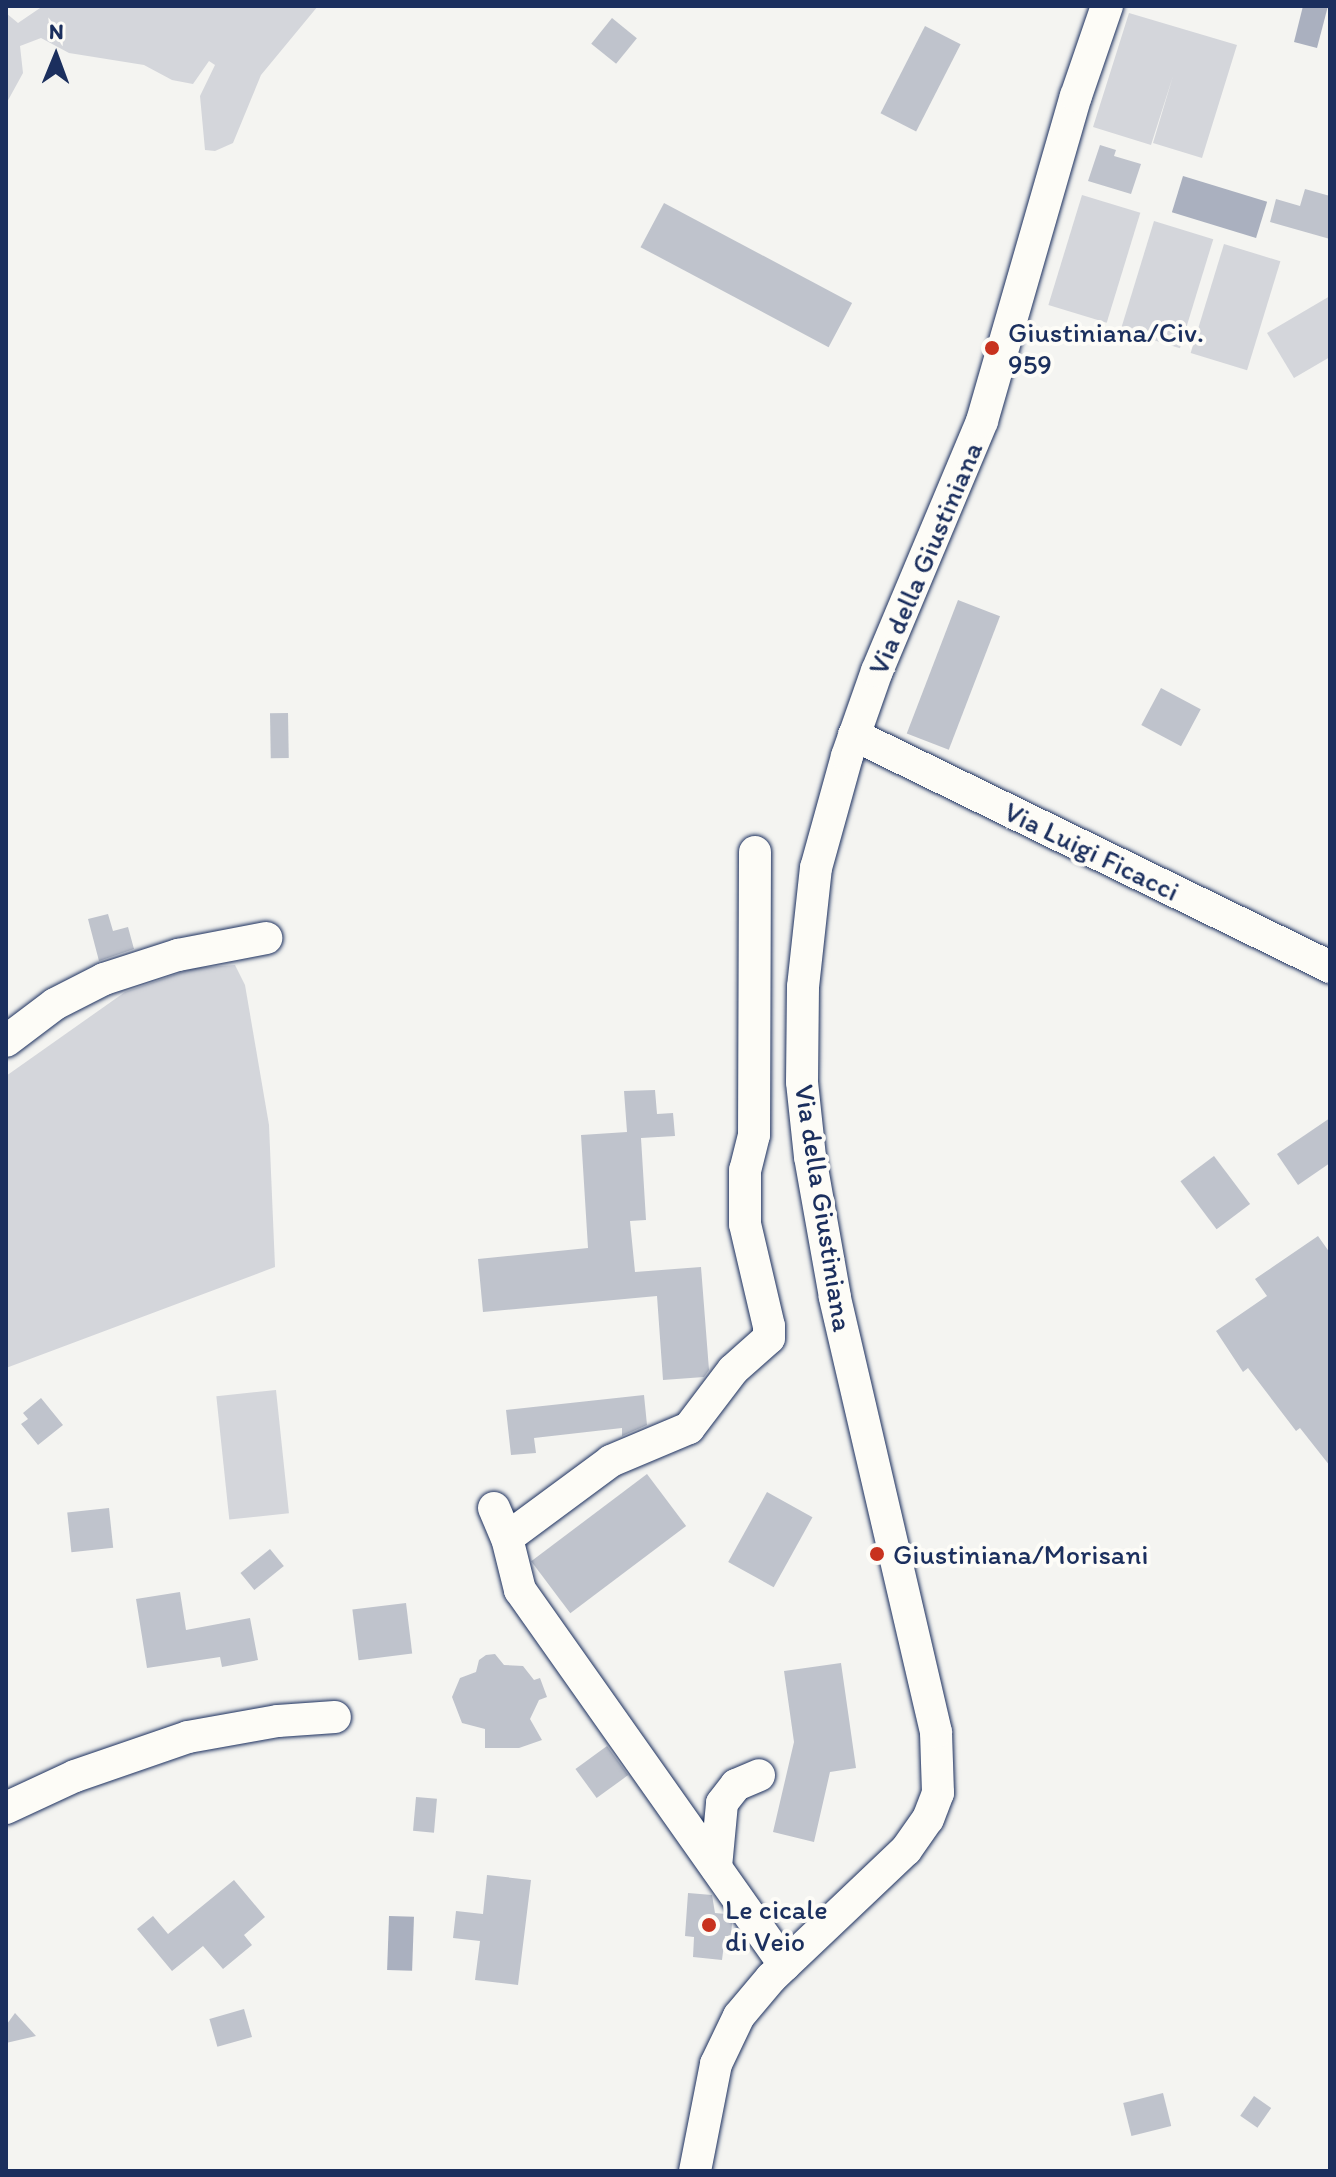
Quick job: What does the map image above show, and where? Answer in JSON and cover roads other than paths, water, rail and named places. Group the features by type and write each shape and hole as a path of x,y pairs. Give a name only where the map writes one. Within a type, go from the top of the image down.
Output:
{"street":[{"name":"Via della Giustiniana","path":"695,2171 716,2064 726,2039 744,2009 915,1839 932,1811 940,1773 936,1732 920,1654 835,1297 804,1110 801,1026 813,890 826,827 854,735 986,410 1071,111 1107,6"},
{"name":"Via Luigi Ficacci","path":"854,735 1330,967"},
{"path":"507,1538 611,1461 689,1428 733,1370 769,1338 769,1326 745,1224 745,1170 754,1135 755,852"},
{"path":"6,1041 55,1004 104,979 178,955 266,938"},
{"path":"494,1508 507,1538 520,1590 785,1965"},
{"path":"6,1808 75,1776 188,1737 278,1721 335,1717"},
{"path":"716,1867 722,1803 736,1785 759,1775"}],"water":[{"path":"1303,6 1328,6 1317,48 1294,42"},
{"path":"1183,176 1267,202 1256,238 1172,212"},
{"path":"389,1916 414,1917 412,1971 387,1970"}],"place":[{"name":"Giustiniana/Civ. 959","path":"992,348"},
{"name":"Giustiniana/Morisani","path":"877,1554"},
{"name":"Le cicale di Veio","path":"709,1925"}]}
